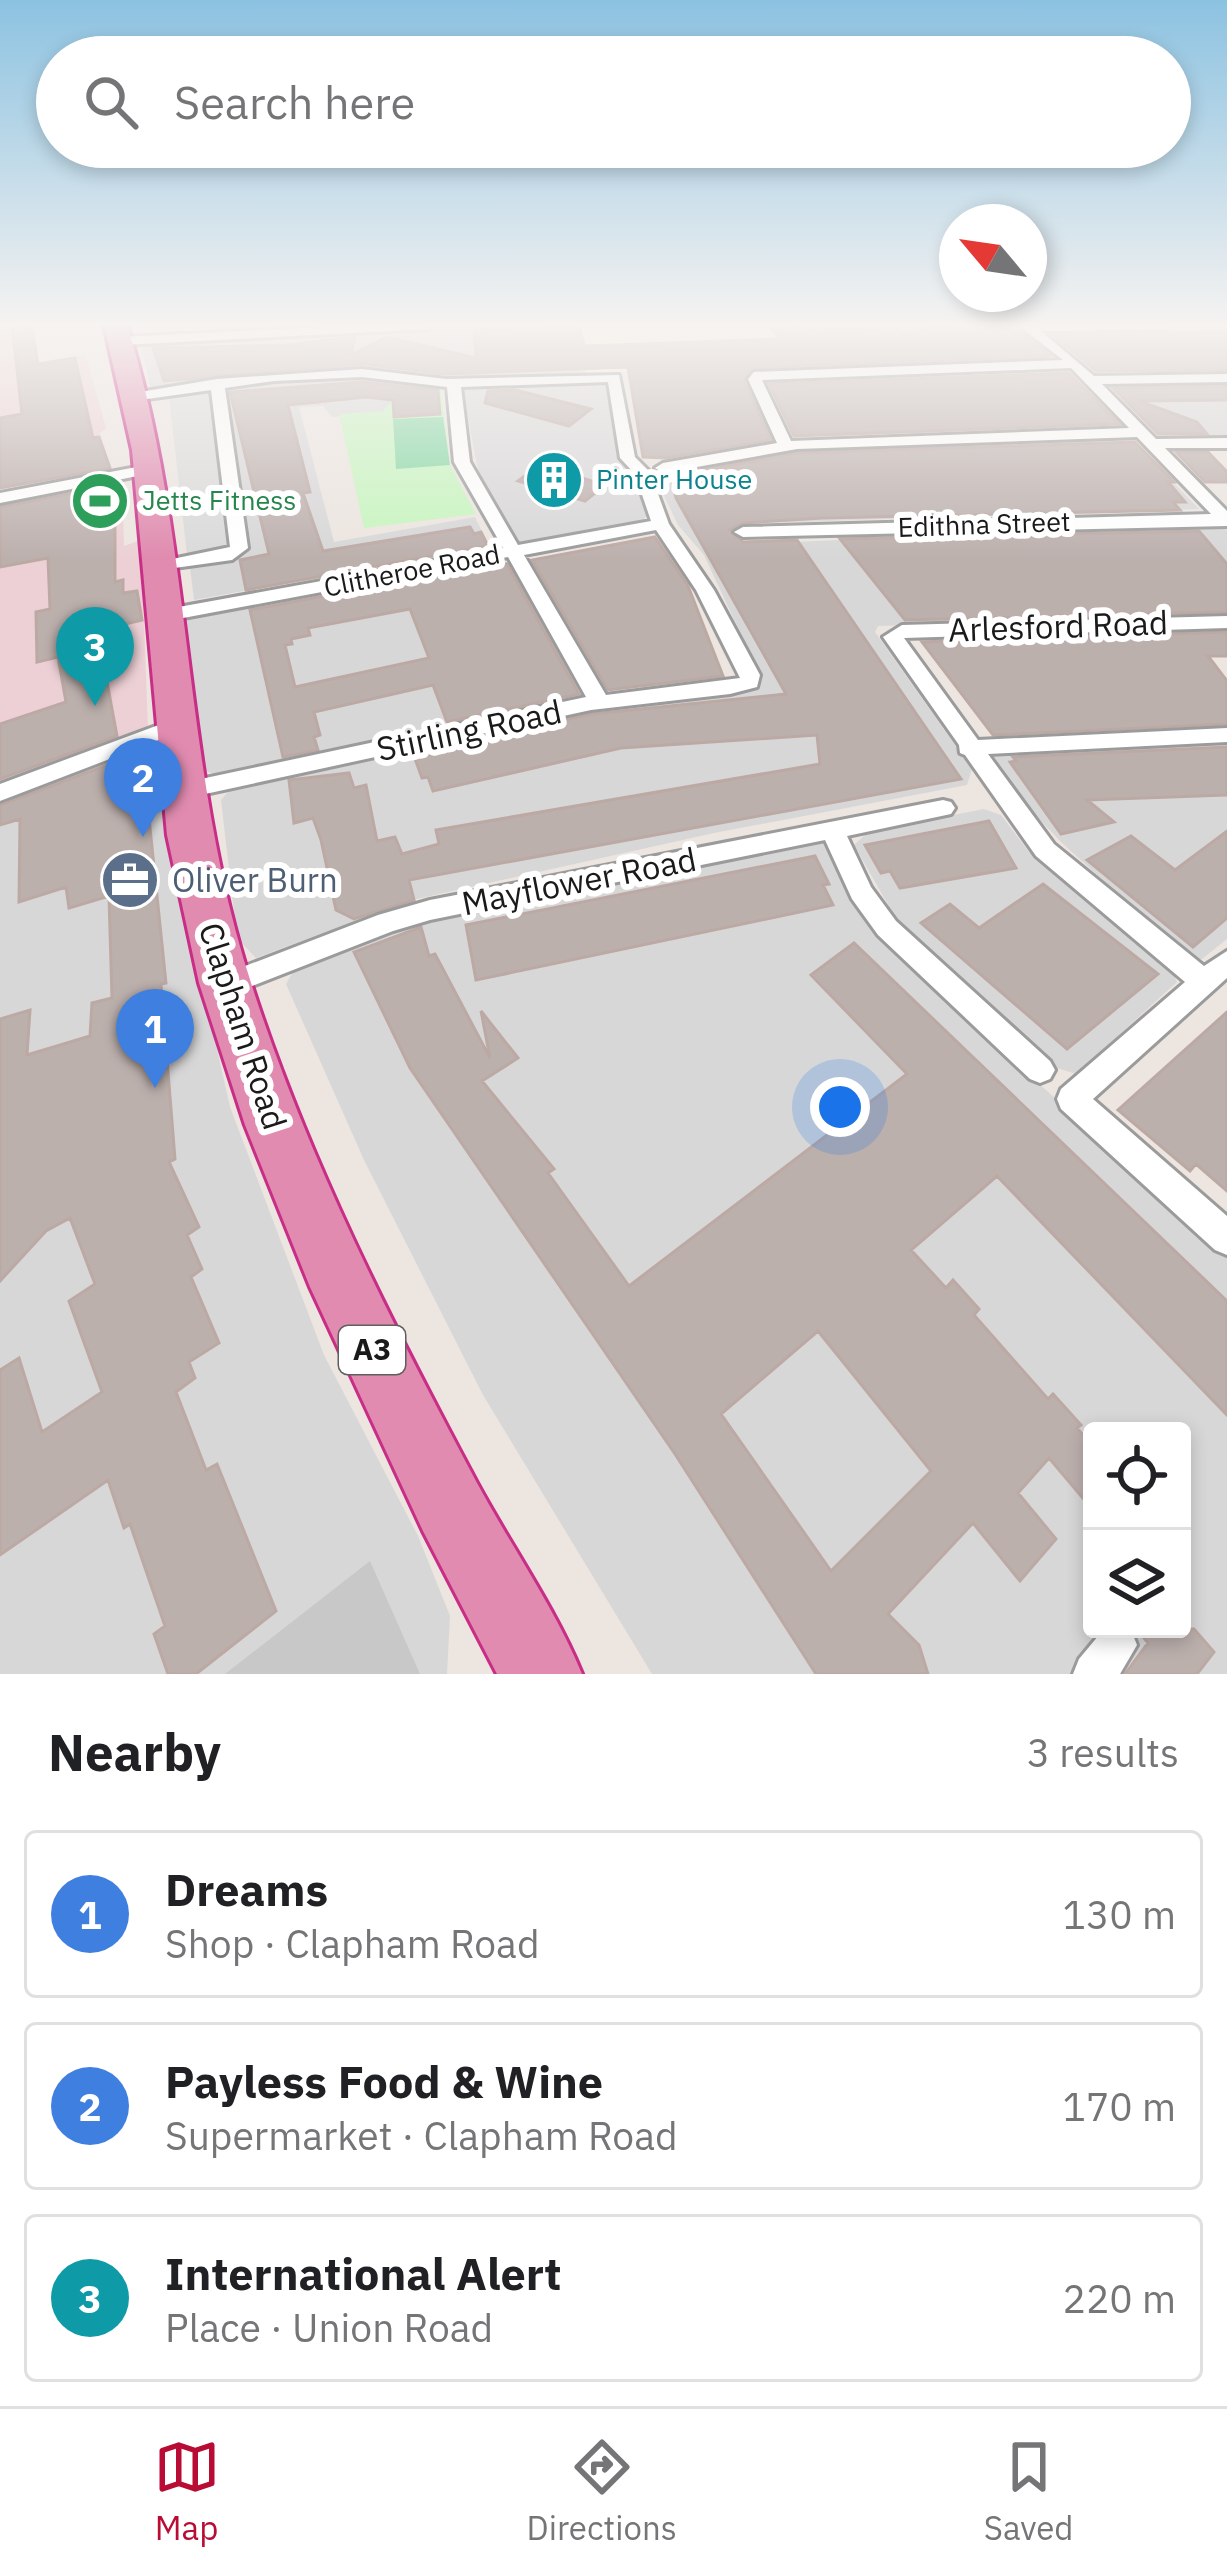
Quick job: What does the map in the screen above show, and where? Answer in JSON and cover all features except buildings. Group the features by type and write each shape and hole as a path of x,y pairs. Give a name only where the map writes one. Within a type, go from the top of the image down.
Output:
{"highway":[{"name":"Clapham Road","path":"134,403 159,567 172,727 224,986 263,1102 318,1238 427,1460 542,1674"}],"street":[{"path":"159,567 232,555 239,548 220,403"},
{"path":"456,403 462,462 599,701"},
{"path":"618,403 628,458 642,472 662,524"},
{"path":"766,403 785,446"},
{"path":"1114,403 1226,520"},
{"path":"664,468 785,446 1149,438 1227,443"},
{"path":"0,497 147,470"},
{"name":"Edithna Street","path":"743,532 1226,520"},
{"name":"Clitheroe Road","path":"162,616 662,524"},
{"name":"Stirling Road","path":"182,791 599,701 750,682 705,590 662,524"},
{"name":"Arlesford Road","path":"968,748 893,637 902,631 1227,622"},
{"path":"0,794 172,727"},
{"path":"968,748 1227,735"},
{"path":"968,748 1045,850 1204,982"},
{"name":"Mayflower Road","path":"224,986 387,922 430,910 943,808"},
{"path":"832,828 861,892 887,928 1040,1070"},
{"path":"1227,962 1072,1100 1227,1238"}],"shaded area":[{"path":"0,403 99,403 106,428 97,436 0,453"},
{"path":"170,403 392,403 392,412 332,417 323,406 299,407 334,542 475,517 489,546 194,600"},
{"path":"170,403 209,403 228,542 224,549 187,555"},
{"path":"465,403 615,403 649,514 638,524 528,545 514,541 478,470"},
{"path":"1130,403 1227,403 1227,436 1161,435"},
{"path":"1132,440 1199,509 735,524 742,544 1212,525 1227,530 1227,616 878,626 875,632 972,769 967,785 714,833 408,901 256,958 237,938 221,800 233,786 600,705 750,688 758,671 704,555 678,525 657,481 664,475 795,447"},
{"path":"122,486 124,546 141,540 148,731 73,756 0,789 0,508"},
{"path":"498,565 583,682 574,697 218,775 199,769 182,623 202,614 299,596"},
{"path":"1227,740 1227,939 1202,959 1191,961 1061,842 988,765 996,750"},
{"path":"145,741 162,742 178,876 230,1107 324,1355 418,1536 450,1616 447,1674 0,1674 0,798"},
{"path":"984,809 1001,815 1029,852 1169,966 1177,982 1076,1074 1051,1066 903,931 854,845 868,832"},
{"path":"810,842 832,843 864,919 941,996 1227,1252 1227,1674 652,1674 483,1395 364,1160 286,984 296,967 424,922"},
{"path":"370,1561 420,1674 225,1674"}],"green space":[{"path":"390,403 443,403 450,465 476,514 364,528 339,414 383,411"},
{"path":"443,417 450,465 396,469 393,419"}],"place":[{"name":"Pinter House","path":"554,480"},
{"name":"Jetts Fitness","path":"100,501"},
{"name":"International Alert","path":"95,706"},
{"name":"Payless Food & Wine","path":"143,837"},
{"name":"Oliver Burn","path":"130,880"},
{"name":"Dreams","path":"155,1088"}]}
